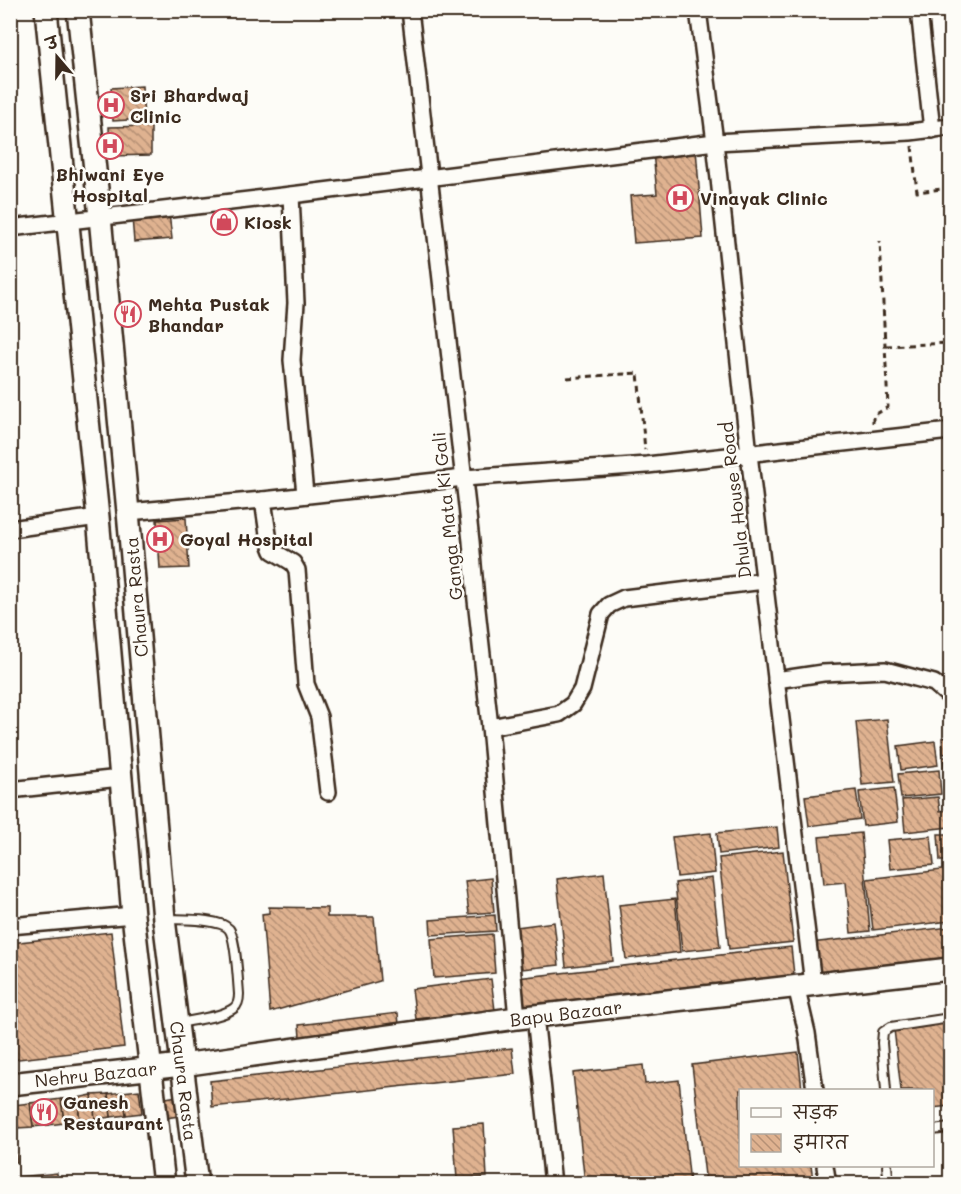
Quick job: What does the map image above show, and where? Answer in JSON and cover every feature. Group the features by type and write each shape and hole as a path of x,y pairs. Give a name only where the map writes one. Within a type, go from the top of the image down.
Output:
{"street":[{"name":"Chaura Rasta","path":"46,10 98,517 133,915 164,1184"},
{"name":"Chaura Rasta","path":"78,10 128,512 164,919 197,1184"},
{"name":"Ganga Mata Ki Gali","path":"410,10 490,727 526,1017 553,1184"},
{"name":"Dhula House Road","path":"698,10 776,680 805,985 807,1033 815,1089"},
{"path":"919,10 932,130"},
{"path":"10,228 715,142 910,132 951,127"},
{"path":"291,195 296,303 292,360 305,494"},
{"path":"128,512 464,478 647,465 951,431"},
{"path":"263,500 269,541 273,551 293,562 297,570 306,684 319,717 328,792"},
{"path":"10,529 98,517"},
{"path":"490,727 559,714 573,704 582,689 601,614 609,605 624,598 764,581"},
{"path":"776,680 823,673 885,670 934,683 951,697"},
{"path":"10,790 120,778"},
{"path":"10,926 133,915"},
{"name":"Bapu Bazaar","path":"182,1065 526,1017 951,969"},
{"name":"Nehru Bazaar","path":"10,1084 182,1065"},
{"path":"825,1167 828,1184"}],"lane":[{"path":"164,919 220,924 228,928 234,944 239,994 234,1008 226,1012 177,1023"},
{"path":"886,1089 883,1032 891,1027 951,1018"},
{"path":"934,1130 951,1128"},
{"path":"887,1167 889,1184"}],"path":[{"path":"910,132 917,192 951,188"},
{"path":"873,440 873,416 888,407 880,241"},
{"path":"886,346 951,343"},
{"path":"567,378 638,373 647,465"}],"building":[{"path":"142,86 144,119 113,121 111,88"},
{"path":"151,126 151,155 110,156 109,127"},
{"path":"696,149 703,238 634,243 630,196 657,194 653,152"},
{"path":"169,213 172,239 134,242 132,217"},
{"path":"186,518 189,568 160,569 157,520"},
{"path":"887,719 894,782 862,785 856,722"},
{"path":"950,737 950,753 943,754 942,738"},
{"path":"935,741 938,765 901,770 898,746"},
{"path":"943,757 950,757 950,807 948,808"},
{"path":"939,770 941,794 901,798 898,774"},
{"path":"894,788 898,822 863,826 859,792"},
{"path":"856,790 860,819 809,826 805,796"},
{"path":"938,797 940,811 950,810 950,827 905,832 902,800"},
{"path":"777,827 779,847 719,854 717,833"},
{"path":"711,833 715,873 677,877 672,837"},
{"path":"861,833 870,931 851,933 846,882 824,884 819,837"},
{"path":"938,834 950,834 950,861 940,861"},
{"path":"931,836 934,865 890,869 887,840"},
{"path":"783,851 793,942 729,949 719,858"},
{"path":"950,869 950,921 873,930 867,879"},
{"path":"604,873 613,961 566,967 557,879"},
{"path":"491,878 494,912 469,914 465,881"},
{"path":"712,878 720,947 682,951 675,883"},
{"path":"675,899 680,952 626,959 619,905"},
{"path":"269,907 327,908 327,917 374,917 380,981 270,1012 262,914 269,913"},
{"path":"495,915 496,931 431,935 430,920"},
{"path":"554,922 559,965 522,969 517,927"},
{"path":"950,927 950,960 815,976 811,943"},
{"path":"111,932 124,1047 10,1060 10,943"},
{"path":"492,934 495,973 434,978 431,939"},
{"path":"791,947 794,975 520,1006 517,978"},
{"path":"491,979 495,1010 416,1019 412,989"},
{"path":"398,1013 399,1025 300,1037 299,1025"},
{"path":"950,1022 950,1106 934,1108 934,1089 901,1089 894,1029"},
{"path":"512,1048 515,1074 212,1107 210,1081"},
{"path":"798,1052 802,1089 739,1089 739,1167 811,1167 813,1180 782,1184 706,1184 692,1065"},
{"path":"643,1065 645,1084 679,1080 690,1184 585,1184 573,1073"},
{"path":"139,1090 142,1113 126,1115 123,1092"},
{"path":"123,1092 126,1115 111,1117 108,1094"},
{"path":"108,1094 111,1117 95,1119 92,1095"},
{"path":"92,1095 95,1119 80,1121 77,1098"},
{"path":"184,1095 184,1115 155,1120 154,1116 145,1118 143,1105 154,1103 153,1100"},
{"path":"77,1098 80,1121 64,1123 61,1099"},
{"path":"61,1099 64,1123 49,1125 46,1101"},
{"path":"46,1101 49,1125 33,1127 30,1103"},
{"path":"30,1103 33,1127 17,1128 14,1105"},
{"path":"14,1105 17,1128 10,1129 10,1106"},
{"path":"484,1124 487,1177 457,1179 453,1126"},
{"path":"10,1139 15,1139 17,1162 10,1162"},
{"path":"57,1173 58,1184 10,1184 10,1178"}],"place":[{"name":"Sri Bhardwaj Clinic","path":"111,105"},
{"name":"Bhiwani Eye Hospital","path":"110,146"},
{"name":"Vinayak Clinic","path":"680,198"},
{"name":"Kiosk","path":"224,222"},
{"name":"Mehta Pustak Bhandar","path":"128,314"},
{"name":"Goyal Hospital","path":"160,539"},
{"name":"Ganesh Restaurant","path":"44,1112"}]}
